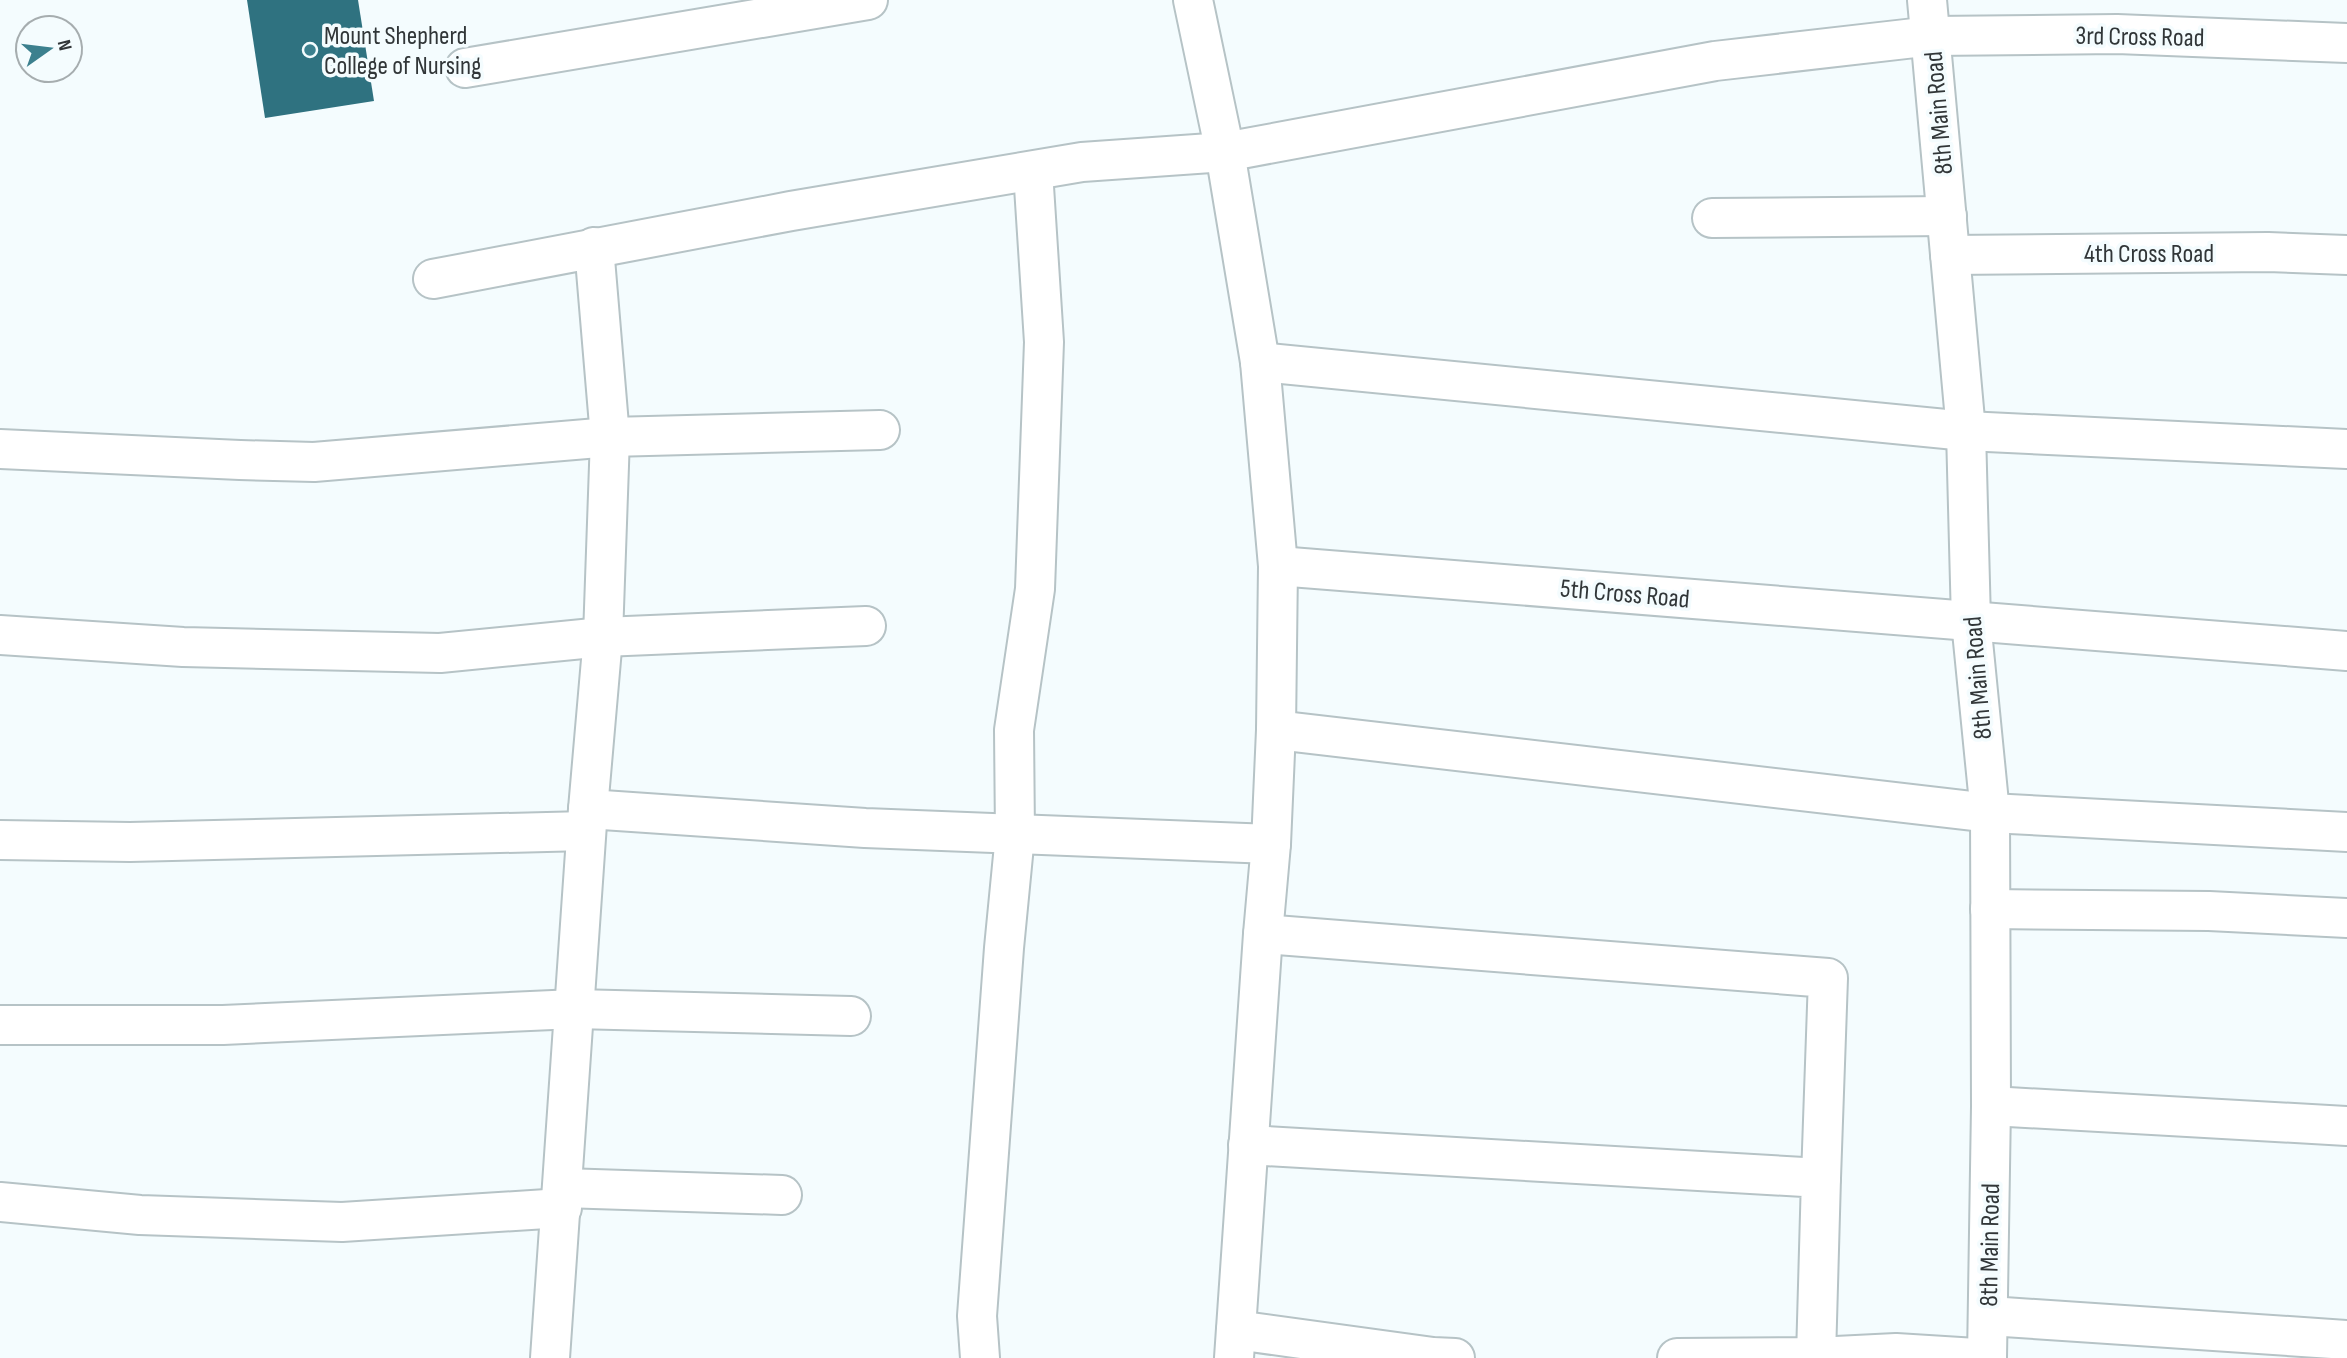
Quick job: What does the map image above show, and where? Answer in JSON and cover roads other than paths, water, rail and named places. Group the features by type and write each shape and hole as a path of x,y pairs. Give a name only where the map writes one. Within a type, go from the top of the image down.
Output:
{"street":[{"path":"465,68 868,0"},
{"path":"1194,0 1224,152 1260,362 1278,566 1276,730 1271,844 1235,1344 1455,1358"},
{"name":"3rd Cross Road","path":"433,279 594,247 1082,162 1224,152 1715,61 1930,18 2117,34 2347,44"},
{"name":"8th Main Road","path":"1930,18 1966,431 1971,621 1990,813 1991,1107 1987,1358"},
{"path":"980,1358 977,1316 1015,835 1014,730 1035,589 1044,342 1033,171"},
{"path":"1712,218 1947,216"},
{"path":"550,1358 587,820 603,637 610,437 594,247"},
{"name":"4th Cross Road","path":"1950,255 2347,255"},
{"path":"1260,362 1966,431 2347,449"},
{"path":"0,449 314,462 610,437 880,430"},
{"name":"5th Cross Road","path":"1278,566 2347,651"},
{"path":"0,635 183,647 440,653 603,637 866,626"},
{"path":"1276,730 1990,813 2347,832"},
{"path":"0,840 130,842 587,820 1271,844"},
{"path":"1990,909 2209,911 2347,918"},
{"path":"1263,934 1828,978 1816,1357"},
{"path":"0,1026 223,1026 575,1009 851,1016"},
{"path":"1991,1107 2347,1126"},
{"path":"1248,1145 1821,1178"},
{"path":"0,1202 140,1215 342,1222 562,1198 782,1195"},
{"path":"1989,1316 2347,1339"},
{"path":"1677,1358 1816,1357 1896,1353 1976,1358"}],"place":[{"name":"Mount Shepherd College of Nursing","path":"310,50"}]}
